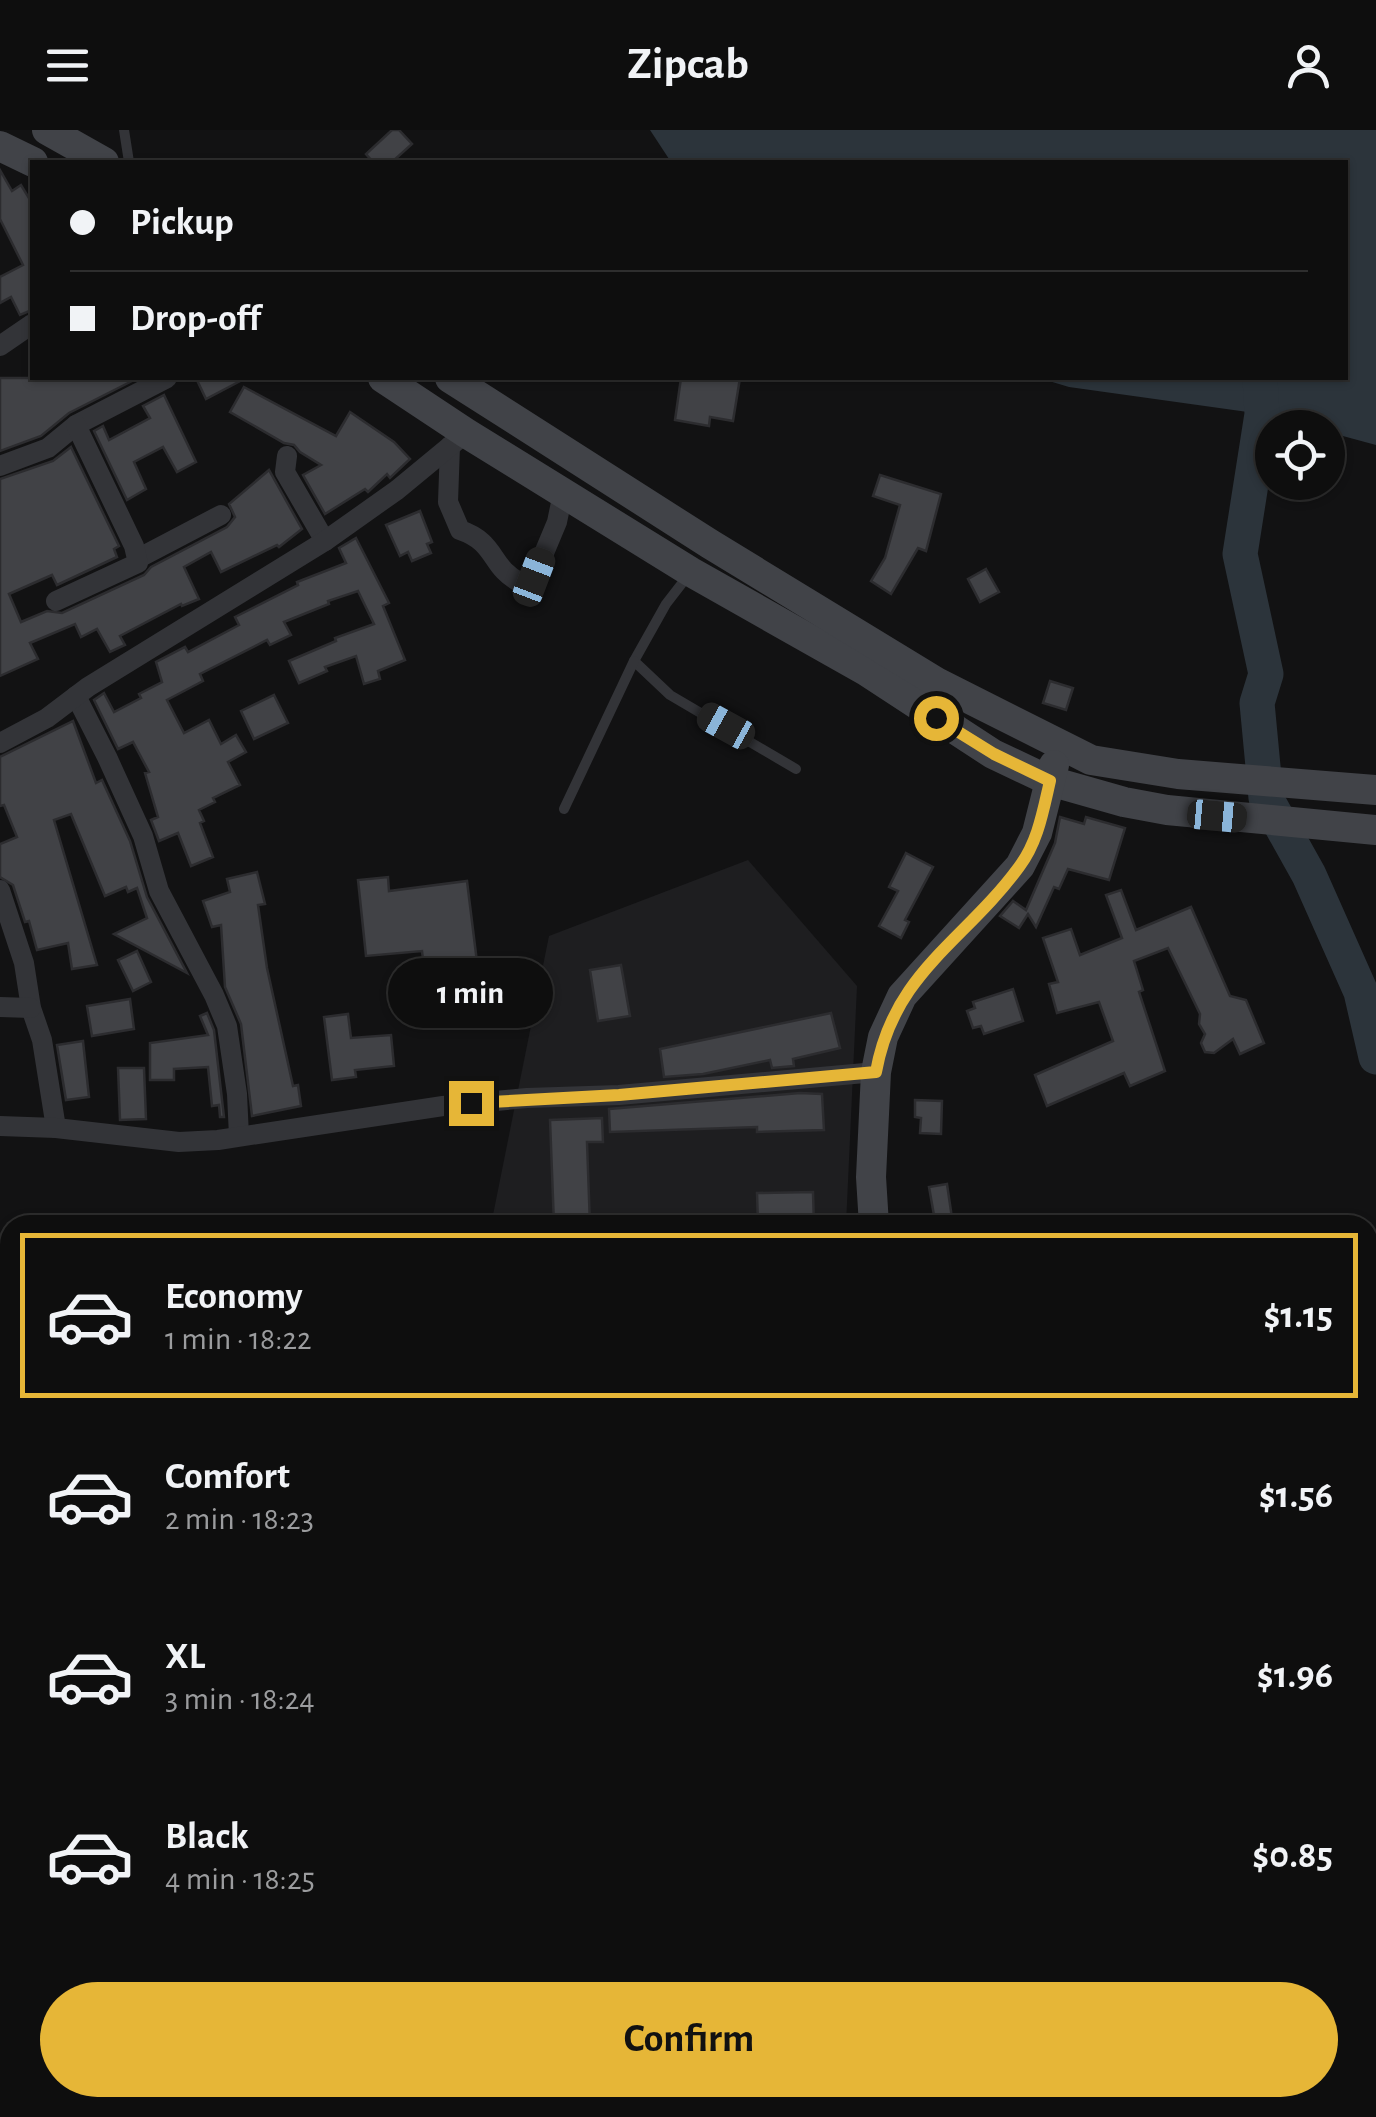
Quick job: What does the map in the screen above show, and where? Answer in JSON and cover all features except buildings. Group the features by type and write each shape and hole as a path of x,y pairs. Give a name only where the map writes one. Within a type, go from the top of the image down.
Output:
{"main road":[{"path":"47,130 100,160"},
{"path":"0,146 30,161"},
{"path":"385,380 458,440 563,493 690,572 866,672 994,754 1050,781 1124,802 1217,816 1376,830"},
{"path":"453,380 938,683 1091,760 1376,790"},
{"path":"873,1215 871,1177 876,1072 883,1037 902,996 1020,866 1038,833 1059,745"}],"street":[{"path":"0,346 30,325"},
{"path":"0,466 48,448 76,425 163,380"},
{"path":"56,601 138,563 76,425"},
{"path":"458,440 448,502 460,530 480,537 506,575 522,583 534,577 557,522 563,493"},
{"path":"0,743 47,718 325,541 458,440"},
{"path":"287,456 285,472 325,541"},
{"path":"137,559 221,515"},
{"path":"76,696 142,836 159,891 227,1026 238,1094 239,1136"},
{"path":"0,890 24,963 31,1008 42,1040 56,1128"},
{"path":"0,1007 31,1008"},
{"path":"0,1126 179,1142 444,1106 876,1072"}],"lane":[{"path":"124,130 129,160"},
{"path":"564,809 634,661 666,604 690,572"},
{"path":"634,661 670,695 796,769"}],"shaded area":[{"path":"650,130 1376,130 1376,445 1345,437 1345,410 1255,410 1255,413 1069,387 1046,380 1348,380 1348,160 670,160"},
{"path":"748,860 857,986 846,1215 493,1215 549,936"}],"waterway":[{"path":"1260,380 1262,414 1240,554 1266,674 1257,703 1266,798 1309,875 1361,992 1376,1057"}],"route":[{"path":"471,1103 619,1095 876,1072 883,1037 902,996 1020,866 1038,833 1050,781 994,754 936,718"}]}
